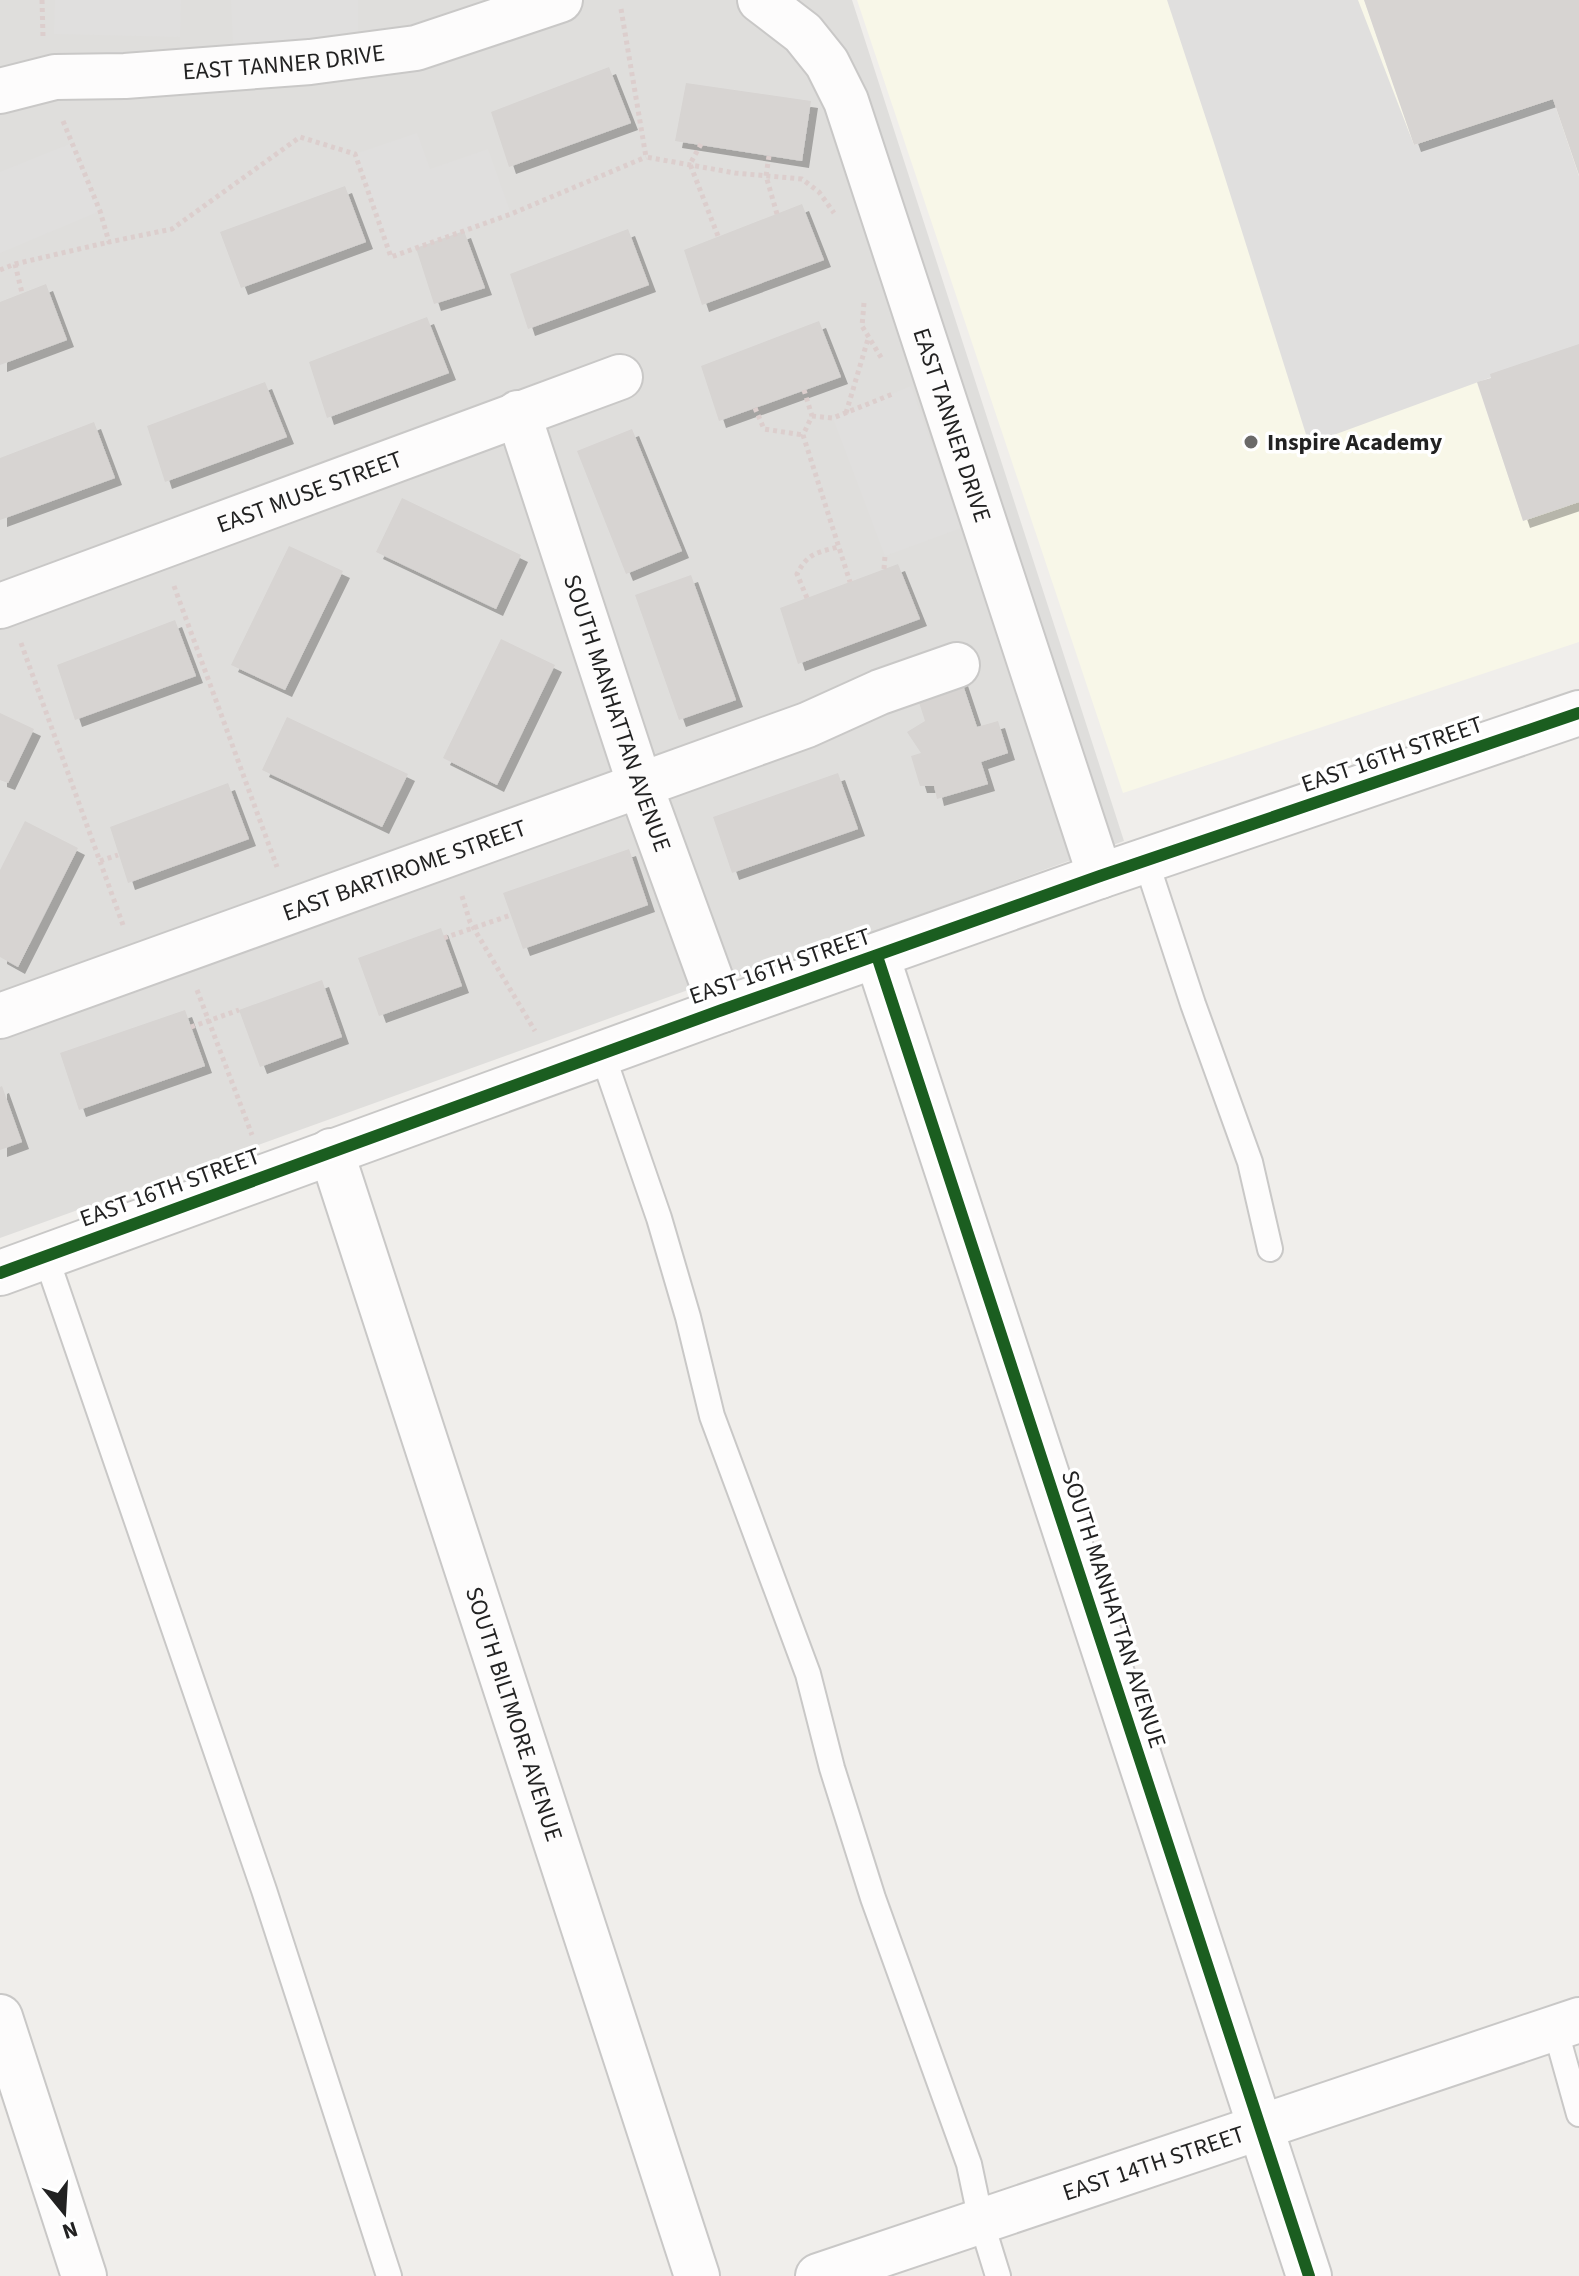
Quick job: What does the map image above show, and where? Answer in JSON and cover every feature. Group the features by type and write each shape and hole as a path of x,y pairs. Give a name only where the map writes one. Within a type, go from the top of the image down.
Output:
{"street":[{"name":"EAST TANNER DRIVE","path":"0,91 55,77 125,76 310,62 416,48 560,0"},
{"name":"EAST TANNER DRIVE","path":"760,0 803,33 827,63 846,101 1100,876"},
{"name":"EAST MUSE STREET","path":"10,622 518,413 620,377"},
{"name":"SOUTH MANHATTAN AVENUE","path":"518,413 640,785 722,1010"},
{"name":"EAST BARTIROME STREET","path":"0,1016 807,725 880,692 957,665"},
{"name":"EAST 16TH STREET","path":"0,1273 722,1010 1100,876 1579,713"},
{"name":"SOUTH MANHATTAN AVENUE","path":"877,956 1309,2276"},
{"name":"SOUTH BILTMORE AVENUE","path":"331,1151 697,2276"},
{"path":"0,2017 84,2276"},
{"name":"EAST 14TH STREET","path":"818,2276 1567,2024"}],"lane":[{"path":"1146,861 1250,1162 1270,1249"},
{"path":"602,1053 659,1218 688,1317 712,1416 808,1674 832,1768 873,1898 969,2164 981,2221 998,2276"},
{"path":"46,1257 264,1890 389,2276"},
{"path":"1567,2024 1579,2114"}],"path":[{"path":"621,9 646,157"},
{"path":"59,111 100,211 109,242"},
{"path":"0,270 172,229 300,137 355,154 391,257 511,214 646,157 802,179 819,192 834,213"},
{"path":"690,164 701,144"},
{"path":"769,156 766,176 777,214"},
{"path":"690,164 718,236"},
{"path":"15,264 22,293"},
{"path":"864,297 862,326 885,363"},
{"path":"846,413 869,338"},
{"path":"804,390 812,416 803,435 850,582"},
{"path":"812,416 833,418 898,392"},
{"path":"755,408 764,429 803,435"},
{"path":"807,598 797,574 805,560 838,547"},
{"path":"884,569 885,556"},
{"path":"172,580 277,867"},
{"path":"10,622 123,925"},
{"path":"100,861 118,855"},
{"path":"458,887 474,928 538,1035"},
{"path":"444,938 511,915"},
{"path":"182,950 253,1139"},
{"path":"191,1027 239,1010"}],"shaded area":[{"path":"0,0 852,0 1124,841 759,973 713,981 0,1238"},
{"path":"55,0 181,0 180,37 54,34"},
{"path":"231,0 358,0 358,40 233,44"},
{"name":"Inspire Academy","path":"857,0 1364,0 1414,145 1553,99 1579,176 1477,383 1523,520 1579,502 1579,642 1123,793"},
{"path":"1167,0 1358,0 1414,145 1553,99 1579,176 1579,345 1309,444"},
{"path":"417,133 430,169 488,149 511,214 391,257 355,154"},
{"path":"72,143 100,211 0,253 0,172"},
{"path":"911,386 961,528 885,556 833,418"}],"building":[{"path":"1364,0 1579,0 1579,175 1553,99 1414,145"},
{"path":"609,67 631,123 509,167 491,112"},
{"path":"686,83 811,101 802,161 675,141"},
{"path":"345,186 366,242 241,288 220,232"},
{"path":"802,204 824,260 702,305 684,250"},
{"path":"628,229 649,285 528,329 510,274"},
{"path":"464,231 485,288 434,304 416,248"},
{"path":"46,284 67,340 0,365 0,302"},
{"path":"427,317 449,373 327,418 309,362"},
{"path":"819,321 841,377 719,421 701,366"},
{"name":"Inspire Academy","path":"1579,344 1579,502 1523,521 1477,382 1491,378 1490,374"},
{"path":"265,382 287,437 165,482 147,426"},
{"path":"94,422 115,478 0,520 0,458"},
{"path":"632,429 682,551 626,574 577,451"},
{"path":"402,498 521,555 496,609 376,552"},
{"path":"289,546 343,571 285,690 231,665"},
{"path":"898,564 920,619 798,664 780,608"},
{"path":"691,575 736,700 679,720 635,595"},
{"path":"175,620 196,676 75,720 57,665"},
{"path":"501,639 555,665 497,785 443,758"},
{"path":"961,679 977,727 998,721 1008,753 981,762 988,784 937,799 934,786 920,786 911,756 921,753 907,732 925,721 916,693"},
{"path":"0,713 34,729 8,783 0,780"},
{"path":"287,717 408,774 382,827 262,770"},
{"path":"838,773 858,829 732,873 713,817"},
{"path":"228,783 249,839 128,883 110,827"},
{"path":"25,821 78,848 18,967 0,957 0,870"},
{"path":"629,849 648,905 523,949 503,893"},
{"path":"441,928 462,986 379,1016 358,958"},
{"path":"322,980 342,1037 260,1067 239,1010"},
{"path":"185,1010 205,1066 79,1110 60,1053"},
{"path":"0,1087 22,1142 0,1150"}],"cycle path":[{"path":"0,1273 722,1010 1100,876 1579,713"},
{"path":"877,956 1309,2276"}],"place":[{"name":"Inspire Academy","path":"1251,442"}]}
